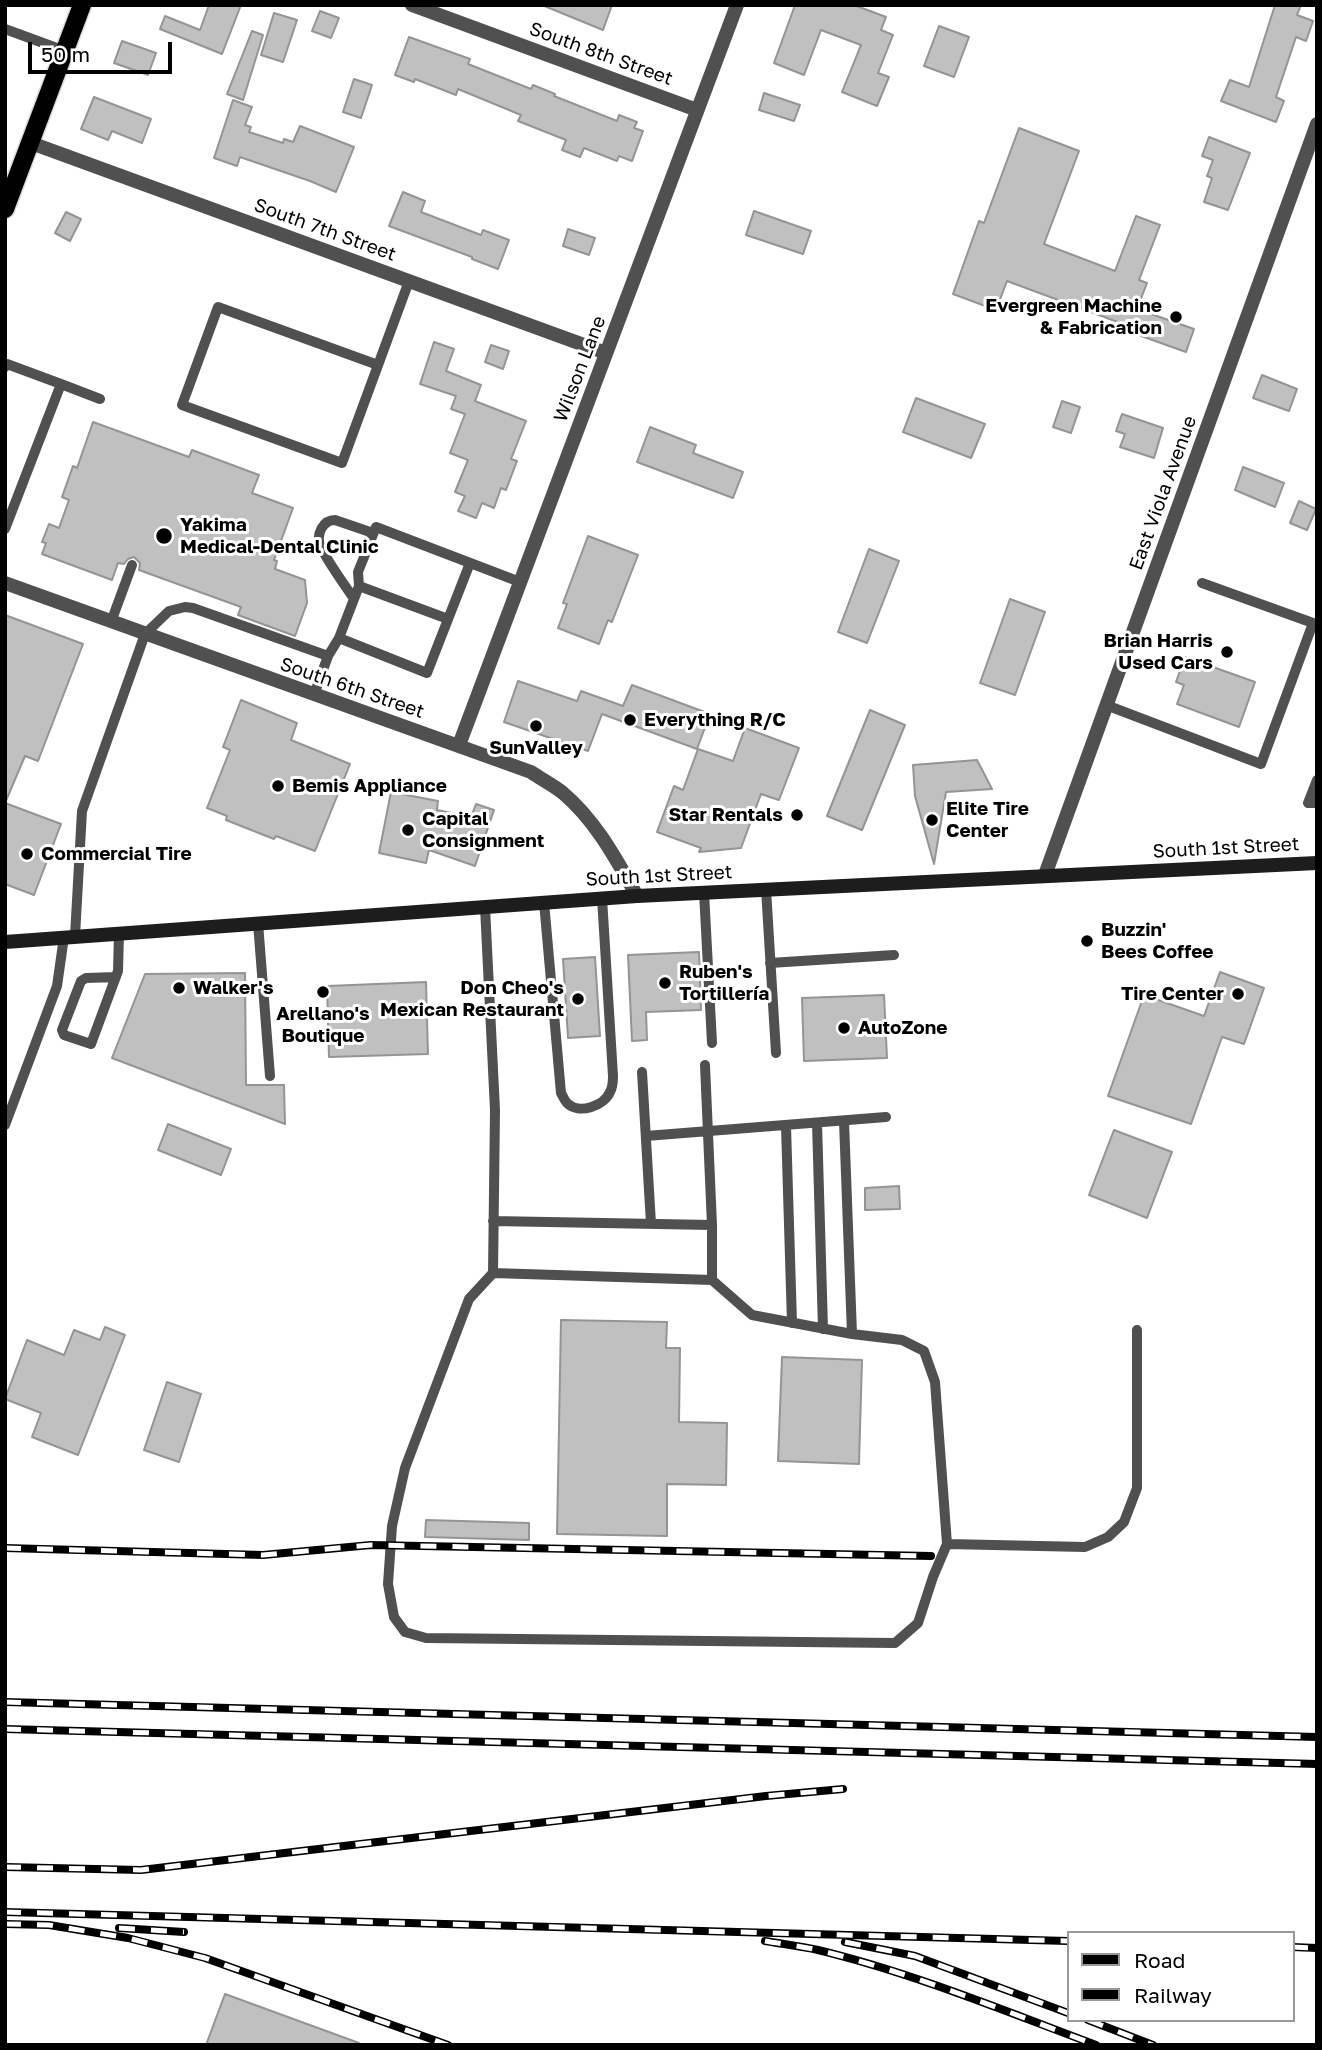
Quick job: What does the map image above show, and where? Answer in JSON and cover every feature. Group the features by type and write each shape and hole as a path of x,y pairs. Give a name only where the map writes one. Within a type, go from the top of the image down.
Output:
{"main road":[{"path":"5,209 10,184 31,144 82,5"},
{"name":"South 1st Street","path":"5,942 602,898 1317,863"}],"street":[{"name":"South 8th Street","path":"412,5 698,110"},
{"name":"Wilson Lane","path":"459,746 737,5"},
{"name":"East Viola Avenue","path":"1045,875 1317,124"},
{"name":"South 7th Street","path":"31,144 606,353"},
{"name":"South 6th Street","path":"5,583 531,772 562,792 586,816 608,845 637,896"}],"lane":[{"path":"5,29 65,51"},
{"path":"378,365 218,307 183,405 342,463 409,281"},
{"path":"5,367 7,364 100,399"},
{"path":"5,527 61,384"},
{"path":"354,599 319,544 321,529 325,523 335,520 373,533"},
{"path":"314,695 359,586 358,572 376,527 520,582"},
{"path":"339,638 427,673 470,563"},
{"path":"111,622 132,565"},
{"path":"1106,705 1261,764 1312,623 1202,583"},
{"path":"359,586 448,619"},
{"path":"5,1125 57,985 69,937 82,811 145,634 175,608 193,608 328,656"},
{"path":"1317,780 1308,803 1317,803"},
{"path":"766,889 776,1053"},
{"path":"704,892 712,1043"},
{"path":"544,902 561,1093 568,1104 587,1107 606,1099 612,1090 602,898"},
{"path":"485,907 495,1110 493,1273 468,1299 405,1468 391,1526 388,1584 394,1617 405,1632 426,1638 895,1643 918,1623 947,1544 935,1382 924,1351 902,1340 852,1334 752,1315 712,1280 493,1273"},
{"path":"258,923 271,1076"},
{"path":"116,977 86,978 81,981 62,1030 64,1035 91,1044 116,977 118,971 119,933"},
{"path":"770,963 894,955"},
{"path":"705,1065 712,1280"},
{"path":"642,1072 651,1224"},
{"path":"646,1136 886,1117"},
{"path":"844,1121 852,1334"},
{"path":"817,1123 824,1329"},
{"path":"786,1126 792,1323"},
{"path":"493,1221 712,1225"},
{"path":"947,1544 1085,1547 1108,1536 1124,1522 1137,1488 1137,1330"}],"building":[{"path":"209,5 241,5 222,54 160,29 165,16 200,30"},
{"path":"542,5 612,5 603,30"},
{"path":"795,5 854,5 886,17 881,30 893,35 878,73 889,77 877,106 842,92 861,45 821,30 804,75 774,63"},
{"path":"1275,5 1301,5 1297,15 1313,21 1306,41 1296,37 1276,97 1284,101 1276,122 1221,101 1230,80 1249,87"},
{"path":"320,11 339,18 331,38 312,31"},
{"path":"274,13 297,20 283,62 261,55"},
{"path":"939,26 969,37 954,77 924,66"},
{"path":"252,31 263,35 243,100 227,94"},
{"path":"409,37 470,59 468,64 531,89 533,85 617,121 619,115 637,122 634,128 643,131 632,161 619,156 617,161 584,148 580,157 562,150 566,140 518,121 521,115 458,89 456,95 415,79 414,82 395,75"},
{"path":"122,41 156,53 148,75 114,63"},
{"path":"354,79 372,85 361,118 343,112"},
{"path":"764,93 800,105 794,121 759,110"},
{"path":"94,97 151,119 142,143 112,131 108,140 81,129"},
{"path":"233,100 252,107 245,125 251,127 249,132 283,143 284,139 293,142 300,126 354,147 336,192 240,157 237,166 214,158"},
{"path":"1019,128 1079,151 1044,244 1115,271 1136,216 1160,225 1139,280 1147,283 1137,309 1194,329 1186,352 1130,332 1131,327 1007,281 996,310 953,294 979,221 984,223"},
{"path":"1209,137 1250,153 1228,210 1204,202 1212,178 1207,176 1213,160 1202,156"},
{"path":"403,192 425,201 421,212 481,235 483,230 509,240 498,269 389,226"},
{"path":"754,211 811,231 803,254 746,235"},
{"path":"66,212 81,219 70,241 55,233"},
{"path":"568,229 595,238 589,255 563,246"},
{"path":"434,342 454,349 446,371 481,385 475,401 526,421 511,459 517,461 506,490 501,488 494,508 482,503 476,518 458,511 465,496 455,492 468,460 450,453 465,414 451,409 456,396 420,384"},
{"path":"491,345 509,351 503,369 485,362"},
{"path":"1262,375 1297,389 1289,411 1253,398"},
{"path":"916,398 985,424 971,458 903,432"},
{"path":"1062,401 1080,407 1071,433 1053,427"},
{"path":"1122,414 1163,428 1154,458 1120,447 1125,434 1116,431"},
{"name":"Yakima Medical-Dental Clinic","path":"93,422 189,457 192,450 259,475 252,493 293,508 274,560 277,561 275,569 305,580 307,603 295,636 238,615 241,607 139,570 140,563 134,557 124,564 118,563 112,580 42,554 46,543 42,542 49,524 59,528 69,500 62,497 73,466 77,468"},
{"path":"650,427 696,445 693,453 743,472 733,498 637,462"},
{"path":"1243,467 1284,483 1275,507 1235,490"},
{"path":"1299,501 1316,509 1307,530 1290,523"},
{"path":"588,536 638,555 612,622 608,620 599,644 558,628 567,604 563,603"},
{"path":"869,549 899,561 867,643 838,632"},
{"path":"1010,599 1045,612 1015,695 980,683"},
{"path":"5,615 83,644 38,761 25,756 5,803"},
{"path":"1185,657 1255,682 1239,727 1177,704 1184,685 1176,682"},
{"path":"518,681 577,701 581,691 623,706 632,685 710,714 697,749 602,714 588,751 504,722"},
{"name":"Bemis Appliance","path":"241,700 297,723 291,740 350,764 315,851 276,836 274,839 226,820 227,816 207,808 230,750 223,747"},
{"path":"870,710 905,725 862,830 827,816"},
{"path":"745,728 799,748 779,800 761,794 741,848 699,852 701,848 657,832 674,786 683,790 698,749 733,761"},
{"name":"Elite Tire Center","path":"977,760 992,789 946,792 934,864 915,796 913,765"},
{"path":"391,792 438,801 437,810 471,817 476,804 494,810 475,866 429,850 426,863 379,853"},
{"name":"Commercial Tire","path":"5,803 61,824 34,895 5,884"},
{"name":"Ruben's Tortillería","path":"699,952 701,1010 646,1012 647,1040 632,1041 628,955"},
{"path":"595,957 600,1036 568,1038 563,959"},
{"path":"1220,972 1264,988 1244,1044 1222,1037 1191,1124 1108,1096 1144,995 1204,1016"},
{"path":"245,973 246,1085 284,1085 285,1124 112,1058 145,974"},
{"path":"426,982 428,1054 329,1057 327,986"},
{"name":"AutoZone","path":"884,995 887,1058 804,1061 802,998"},
{"path":"168,1124 231,1149 221,1175 158,1150"},
{"path":"1114,1130 1172,1152 1147,1218 1089,1195"},
{"path":"899,1186 900,1209 865,1210 865,1188"},
{"path":"561,1320 667,1322 666,1348 680,1348 679,1422 727,1423 726,1485 667,1484 667,1536 557,1534"},
{"path":"105,1327 125,1335 78,1455 32,1437 41,1413 5,1399 27,1340 64,1355 74,1330 100,1340"},
{"path":"782,1357 862,1360 859,1464 778,1461"},
{"path":"167,1382 201,1394 179,1462 144,1450"},
{"path":"426,1520 529,1523 529,1540 425,1537"},
{"path":"225,1994 359,2043 359,2045 206,2045"}],"railway":[{"path":"5,1548 263,1555 371,1545 931,1556"},
{"path":"5,1702 1317,1737"},
{"path":"5,1729 1317,1764"},
{"path":"5,1867 141,1870 843,1789"},
{"path":"5,1912 1066,1941"},
{"path":"5,1924 49,1925 128,1938 205,1958 448,2045"},
{"path":"119,1928 184,1932"},
{"path":"765,1941 818,1950 889,1970 959,1993 1096,2045"},
{"path":"845,1942 915,1956 1066,2012"},
{"path":"1294,1947 1317,1948"},
{"path":"1093,2022 1153,2045"}],"place":[{"name":"Evergreen Machine & Fabrication","path":"1176,317"},
{"name":"Yakima Medical-Dental Clinic","path":"164,536"},
{"name":"Brian Harris Used Cars","path":"1227,652"},
{"name":"Everything R/C","path":"630,720"},
{"name":"SunValley","path":"536,726"},
{"name":"Bemis Appliance","path":"278,786"},
{"name":"Star Rentals","path":"797,815"},
{"name":"Elite Tire Center","path":"932,820"},
{"name":"Capital Consignment","path":"408,830"},
{"name":"Commercial Tire","path":"27,854"},
{"name":"Buzzin' Bees Coffee","path":"1087,941"},
{"name":"Ruben's Tortillería","path":"665,983"},
{"name":"Walker's","path":"179,988"},
{"name":"Arellano's Boutique","path":"323,992"},
{"name":"Tire Center","path":"1238,994"},
{"name":"Don Cheo's Mexican Restaurant","path":"578,999"},
{"name":"AutoZone","path":"844,1028"}]}
